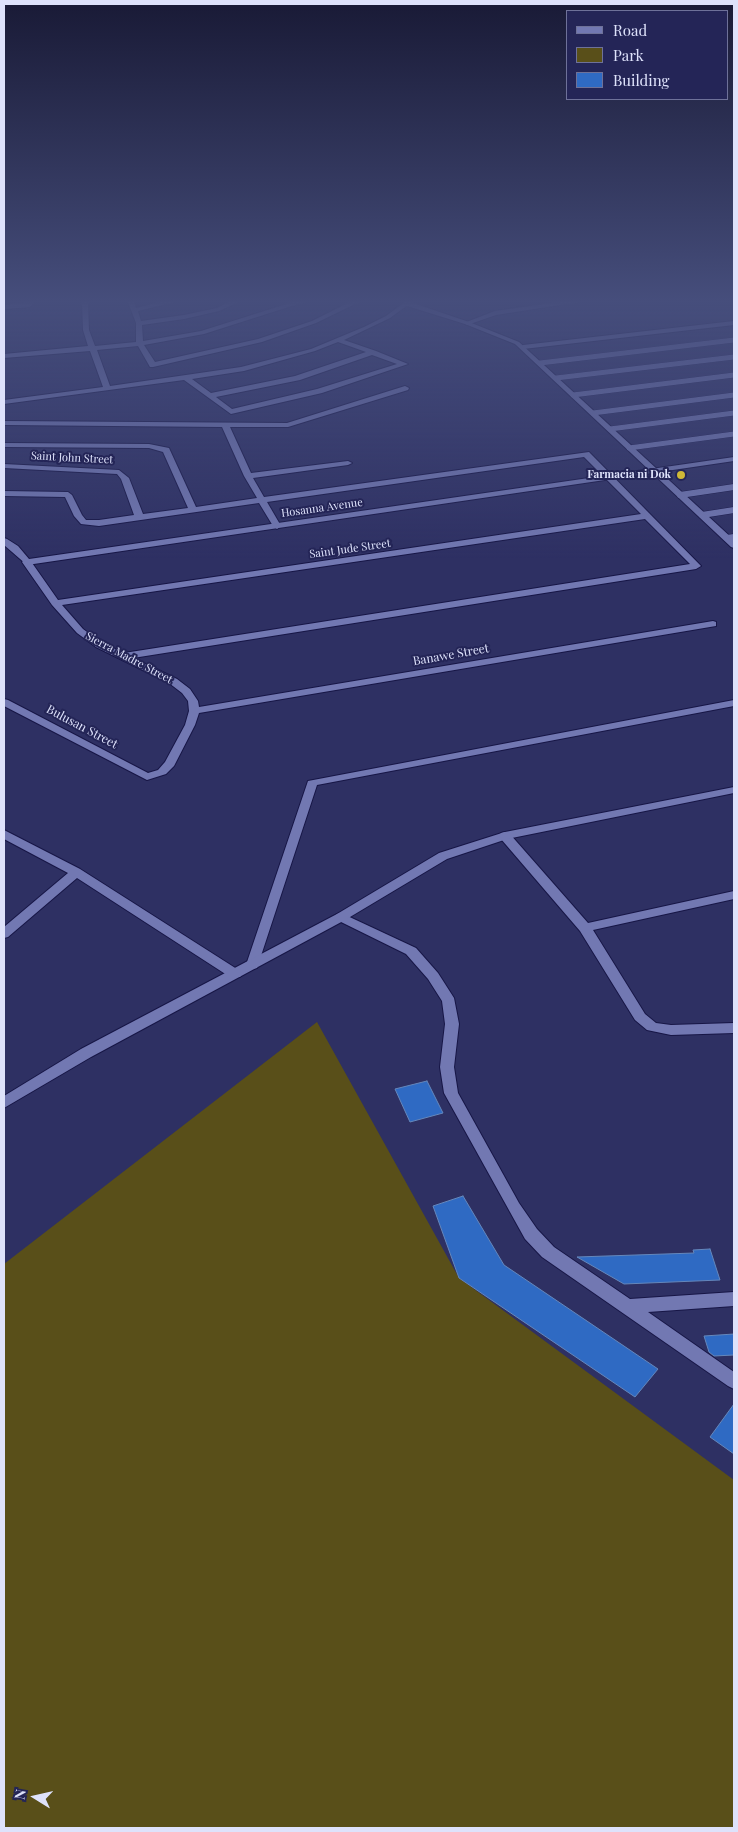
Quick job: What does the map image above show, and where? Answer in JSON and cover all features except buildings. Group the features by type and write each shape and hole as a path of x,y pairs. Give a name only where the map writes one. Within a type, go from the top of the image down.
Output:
{"street":[{"path":"4,402 117,387"},
{"path":"198,387 231,412 330,387"},
{"path":"209,396 251,387"},
{"path":"565,387 653,471 730,538 734,546"},
{"path":"4,423 288,425 405,388"},
{"path":"225,424 248,476 277,526"},
{"path":"4,445 149,446 166,450 193,509"},
{"path":"4,494 68,495 78,516 84,522 99,523 586,454 696,566 124,656"},
{"name":"Hosanna Avenue","path":"27,562 734,459"},
{"path":"248,476 348,463"},
{"name":"Saint John Street","path":"4,466 119,472 126,478 139,516"},
{"name":"Saint Jude Street","path":"55,603 648,516"},
{"name":"Sierra Madre Street","path":"5,542 22,555 55,603 80,631 99,645 173,681 186,691 193,701 194,711"},
{"name":"Banawe Street","path":"194,711 713,624"},
{"name":"Bulusan Street","path":"4,702 148,777 162,772 170,764 184,738 194,711"},
{"path":"252,965 312,783 734,703"},
{"path":"4,1103 86,1053 341,917 443,856 505,836 734,790"},
{"path":"4,834 76,872 235,974"},
{"path":"505,836 585,928 640,1017 652,1027 671,1030 734,1028"},
{"path":"4,934 76,872"},
{"path":"585,928 734,895"},
{"path":"341,917 411,950 434,976 449,1001 452,1024 447,1067 451,1093 531,1234 548,1252 734,1381"},
{"path":"627,1306 734,1299"}],"lane":[{"path":"573,395 633,387"},
{"path":"593,413 734,394"},
{"path":"610,429 734,413"},
{"path":"629,448 734,434"},
{"path":"680,495 734,487"},
{"path":"702,515 734,510"}],"green space":[{"path":"317,1022 459,1278 734,1480 734,1828 4,1828 4,1264"}],"place":[{"name":"Farmacia ni Dok","path":"681,475"}]}
